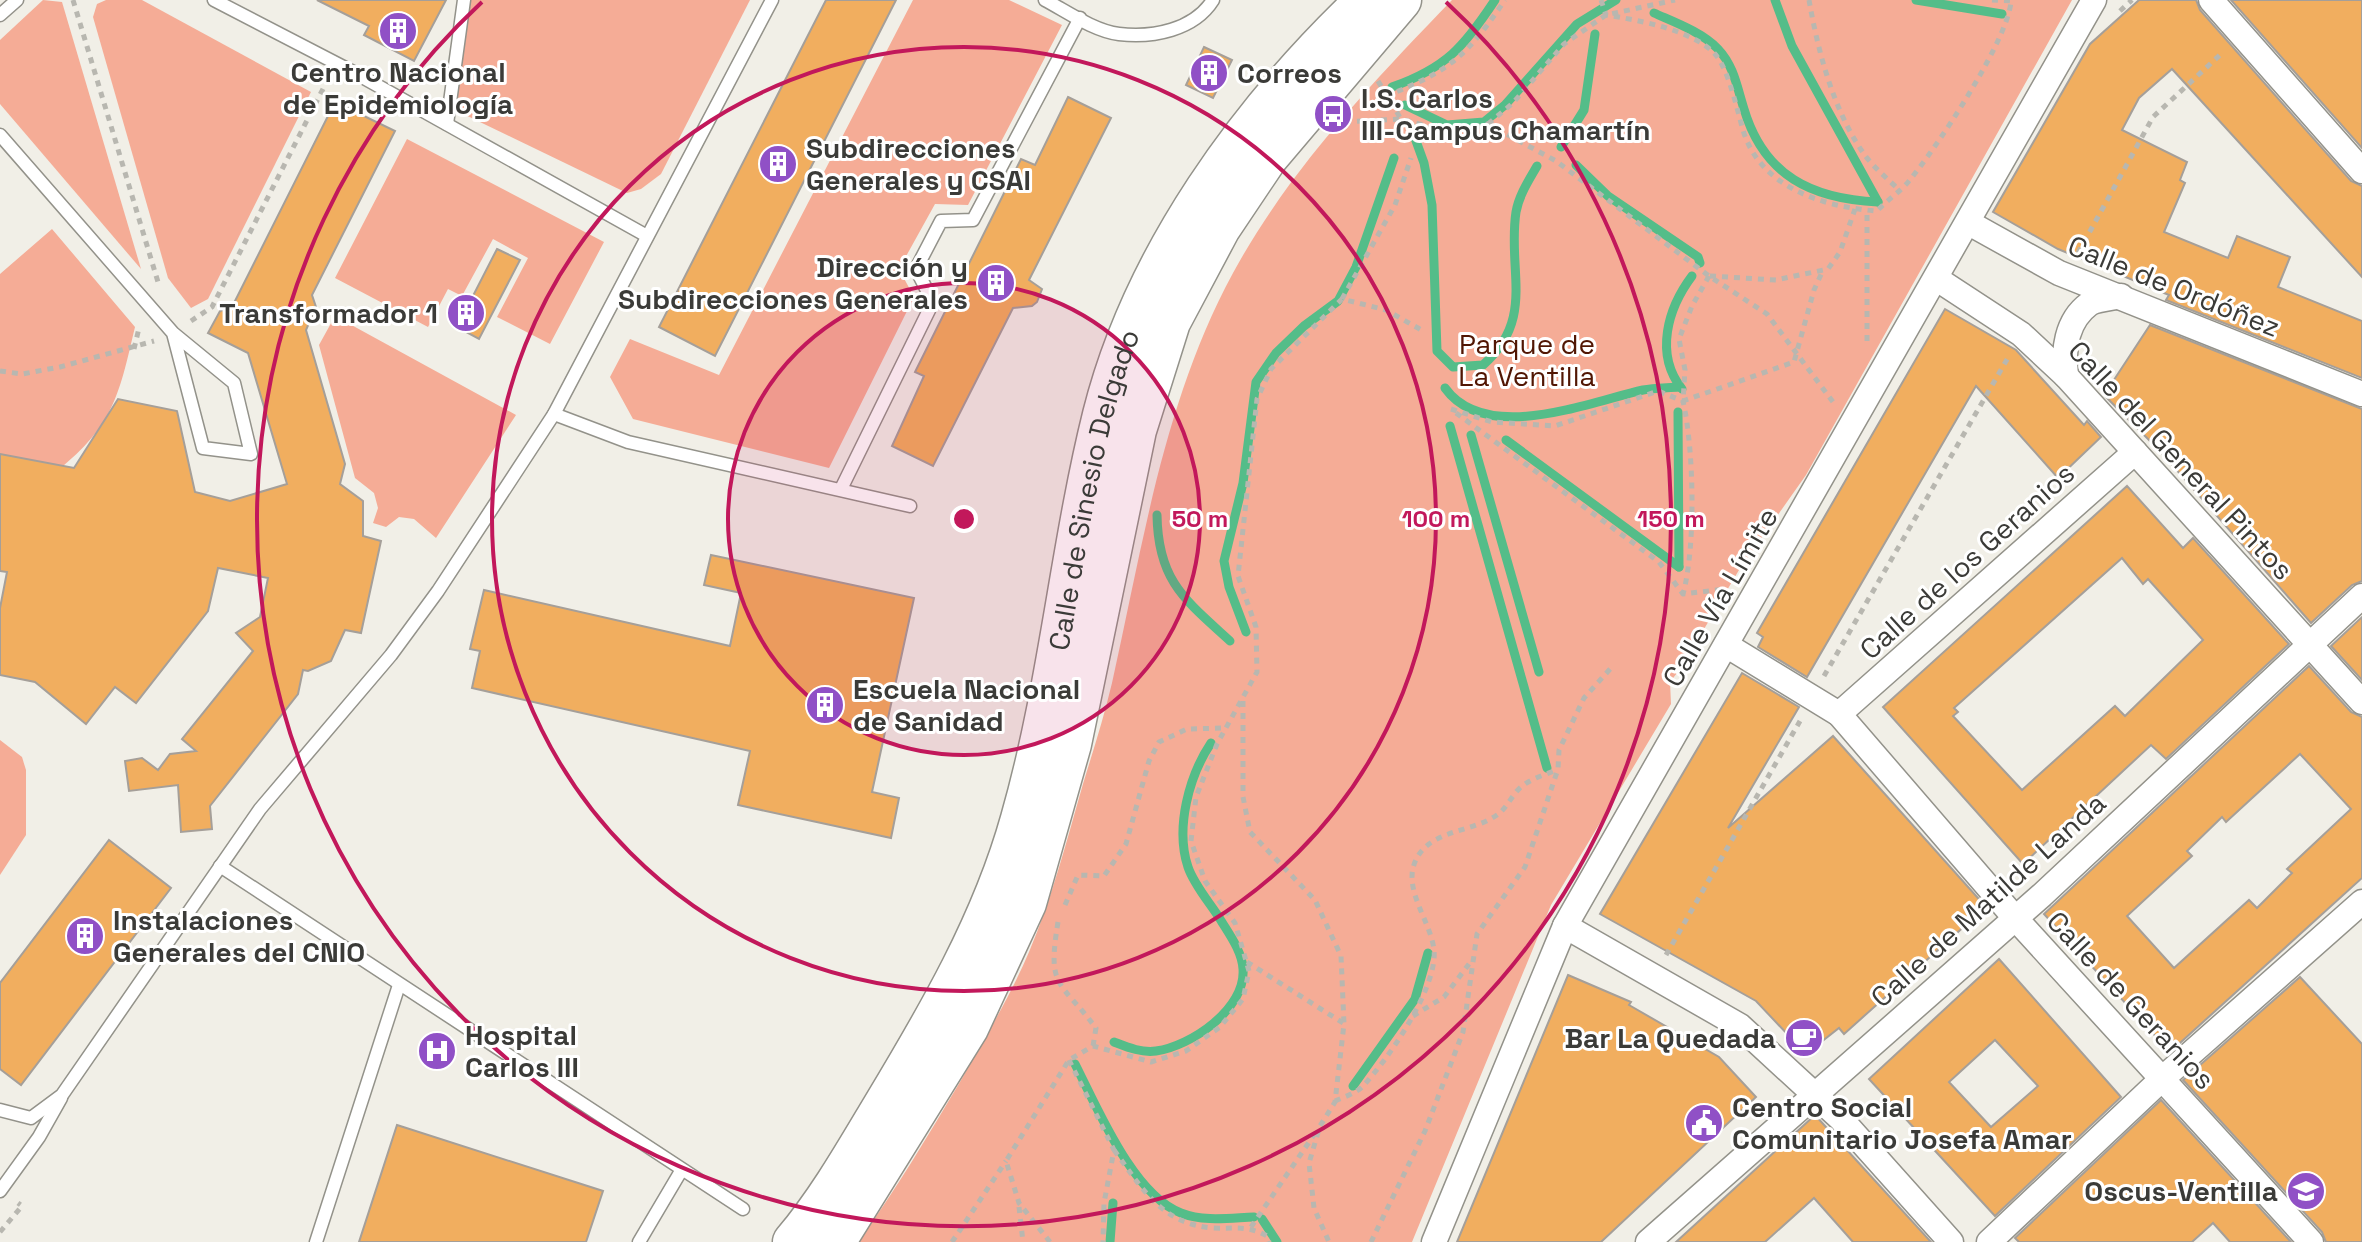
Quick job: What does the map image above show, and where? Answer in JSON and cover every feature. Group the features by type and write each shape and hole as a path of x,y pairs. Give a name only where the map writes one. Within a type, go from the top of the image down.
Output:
{"main road":[{"path":"1356,49 1366,0"},
{"path":"1356,49 1401,0"},
{"name":"Calle de Sinesio Delgado","path":"793,1242 859,1147 940,1013 996,892 1021,820 1041,736 1104,411 1143,303 1203,196 1252,125 1356,49"},
{"name":"Calle de Sinesio Delgado","path":"835,1242 968,1028 1026,903 1071,744 1136,430 1170,322 1220,228 1267,158 1356,49"}],"street":[{"name":"Calle Vía Límite","path":"1434,1242 1565,926 2094,0"},
{"path":"2211,0 2362,171"},
{"name":"Calle de Ordóñez","path":"1969,223 2059,273 2362,394"},
{"name":"Calle del General Pintos","path":"1937,279 2021,334 2066,376 2362,702"},
{"path":"2066,376 2063,349 2073,323 2090,303 2121,296"},
{"name":"Calle de los Geranios","path":"1839,714 2135,452"},
{"name":"Calle de Matilde Landa","path":"1648,1242 2015,918 2362,596"},
{"name":"Calle de Geranios","path":"1726,645 1839,714 2015,918 2311,1242"},
{"path":"1989,1242 2163,1078 2362,902"},
{"path":"1565,926 1740,1026 1841,1119 1951,1242"}],"lane":[{"path":"0,15 17,0"},
{"path":"214,0 447,124 647,236"},
{"path":"447,124 464,0"},
{"path":"0,1191 39,1137 62,1095 260,809 391,655 438,591 554,414 772,0"},
{"path":"1045,0 1116,34 1166,33 1205,12 1213,0"},
{"path":"841,489 933,302 916,269 941,221 973,220 1080,18"},
{"path":"0,135 173,333 234,383 251,454 203,448 173,333"},
{"path":"554,414 628,442 910,506"},
{"path":"220,866 743,1209"},
{"path":"316,1242 399,985"},
{"path":"0,1110 31,1118 62,1095"},
{"path":"639,1242 681,1171"}],"path":[{"path":"73,0 173,333 212,307 325,85"},
{"path":"1386,96 1434,77 1464,56 1505,0"},
{"path":"1601,0 1606,15"},
{"path":"1340,123 1401,119 1453,133 1488,124 1513,103 1564,44 1606,15 1675,0"},
{"path":"1809,0 1815,35 1835,98 1864,154 1899,190"},
{"path":"1606,15 1678,32 1716,55 1735,98 1744,135 1761,163 1777,180 1801,194 1855,209 1877,211 1909,181 1984,67 2009,20 2012,1 1992,0"},
{"path":"2113,17 2132,0"},
{"path":"1356,49 1401,119"},
{"path":"2074,261 2153,117 2223,52"},
{"path":"1488,124 1556,161 1709,276 1767,314 1841,413"},
{"path":"952,1242 1069,1060 1093,1046 1151,1062 1186,1051 1220,1027 1243,999 1249,971 1235,923 1205,881 1191,841 1196,797 1226,728 1257,672 1256,627 1238,576 1257,399 1271,369 1342,299 1395,205 1411,158"},
{"path":"1683,594 1659,562 1451,409 1492,422 1555,426 1658,391 1683,401 1776,371 1798,356 1814,290 1823,270 1840,252 1855,209"},
{"path":"1867,210 1867,346"},
{"path":"1709,276 1776,280 1823,270"},
{"path":"1683,594 1692,528 1690,429 1683,401 1685,370 1679,339 1692,306 1709,276"},
{"path":"1342,299 1386,310 1425,332"},
{"path":"1819,684 2021,334"},
{"path":"0,371 22,374 134,349"},
{"path":"1683,594 1730,589"},
{"path":"1371,1242 1425,1131 1463,1032 1477,934 1525,867 1558,769 1559,750 1584,698 1611,668"},
{"path":"1243,699 1243,797 1250,832 1315,900 1341,956 1344,1024 1335,1102 1251,1227"},
{"path":"1652,952 1664,959 1801,718"},
{"path":"1093,1046 1096,1028 1062,990 1051,963 1058,922 1078,875 1104,876 1126,844 1149,761 1159,742 1187,729 1226,728"},
{"path":"1335,1102 1361,1088 1427,993 1435,953 1429,924 1414,891 1413,868 1425,847 1438,836 1471,828 1499,814 1523,785 1558,769"},
{"path":"1413,1017 1444,997 1461,980 1473,959"},
{"path":"1246,961 1344,1024"},
{"path":"1069,1060 1114,1150 1149,1201 1167,1215 1193,1225 1251,1227 1267,1236 1269,1242"},
{"path":"1320,1126 1309,1163 1314,1208 1329,1242"},
{"path":"1103,1242 1106,1179 1114,1150"},
{"path":"1006,1161 1019,1203 1023,1242"},
{"path":"0,1232 22,1206 15,1200 8,1208"},
{"path":"1019,1203 1050,1242"}],"green space":[{"path":"43,0 62,2 141,269 0,104 0,40"},
{"path":"106,0 142,0 311,92 208,299 191,308 168,278 93,17 97,4"},
{"path":"468,0 750,0 661,174 641,189 627,193 455,110"},
{"path":"913,0 1009,0 1062,25 968,205 935,204 899,269 914,297 829,468 633,419 610,377 630,339 719,375"},
{"name":"Parque de La Ventilla","path":"1452,0 2072,0 1806,475 1739,570 1691,651 1686,653 1684,664 1670,682 1671,704 1551,905 1412,1242 858,1242 960,1082 1014,985 1037,932 1059,869 1106,708 1158,474 1189,371 1209,321 1233,273 1279,199 1333,129"},
{"path":"407,139 604,242 550,344 497,317 528,258 493,239 462,296 448,289 428,327 335,278"},
{"path":"52,229 135,327 125,369 105,420 63,466 0,454 0,274"},
{"path":"335,316 516,415 436,538 414,519 399,517 386,527 373,523 378,508 374,493 355,478 319,345"},
{"path":"0,740 22,757 26,770 26,835 0,875"}],"building":[{"name":"Centro Nacional de Epidemiología","path":"317,0 446,0 414,61 364,35 369,26"},
{"name":"Subdirecciones Generales y CSAI","path":"826,0 896,0 715,356 659,327"},
{"path":"2139,0 2196,0 2200,10 2351,181 2362,186 2362,277 2172,69 2139,98 2122,130 2187,162 2180,180 2185,183 2164,232 2228,258 2237,236 2290,257 2278,287 2362,321 2362,378 2166,300 2169,295 2058,249 1993,212 2090,44"},
{"path":"2231,0 2362,0 2362,148"},
{"name":"Correos","path":"1204,47 1232,60 1213,98 1186,85"},
{"name":"Dirección y Subdirecciones Generales","path":"1068,97 1111,118 1029,280 1042,289 1037,302 1032,306 1013,308 933,466 892,446 924,376 915,372 1021,159 1035,165"},
{"path":"335,102 395,131 312,295 316,307 306,330 345,464 340,484 363,501 363,536 381,541 361,633 345,630 331,661 308,671 303,670 298,694 210,806 212,829 181,832 178,785 129,791 125,761 142,758 158,770 170,754 196,751 182,739 253,651 236,633 260,617 268,578 218,568 208,611 136,703 115,687 86,724 35,682 0,675 0,608 7,572 0,571 0,454 74,468 118,399 177,411 195,492 230,501 287,484 248,353 208,333 220,311 232,307"},
{"path":"497,249 520,260 479,339 457,327"},
{"path":"1945,309 2016,350 2084,425 2087,421 2101,437 2058,478 1976,386 1807,677 1758,647 1763,637 1757,633"},
{"path":"2150,325 2362,409 2362,581 2352,585 2311,623 2160,451 2104,395"},
{"path":"2127,486 2183,548 2193,538 2289,644 2166,759 2151,745 2023,864 1883,707","holes":["2122,558 2143,584 2148,579 2203,640 2125,716 2115,706 2022,790 1953,716 1958,712 1954,708"]},
{"path":"711,555 914,598 872,792 899,798 891,838 738,805 750,751 472,688 480,651 470,649 484,590 730,646 741,593 704,585"},
{"path":"2362,617 2362,680 2331,646"},
{"path":"2309,666 2351,712 2362,717 2362,878 2170,1052 2044,914","holes":["2300,754 2351,809 2287,869 2292,873 2257,908 2249,900 2174,968 2127,916 2192,856 2187,851 2222,817 2226,822"]},
{"path":"1742,673 1799,707 1728,828 1833,736 1986,907 1844,1034 1839,1028 1806,1054 1756,1001 1600,914"},
{"name":"Instalaciones Generales del CNIO","path":"109,840 171,888 21,1085 0,1069 0,983"},
{"path":"1999,959 2121,1097 1995,1216 1869,1079","holes":["1995,1040 2038,1086 1991,1127 1949,1082"]},
{"path":"1568,975 1631,1002 1629,1005 1719,1057 1756,1097 1601,1242 1457,1242"},
{"path":"2300,977 2362,1044 2362,1242 2326,1242 2322,1232 2183,1080"},
{"path":"2161,1100 2291,1242 2230,1242 2213,1223 2192,1242 2019,1242 2015,1238"},
{"path":"1815,1115 1931,1242 1853,1242 1814,1198 1765,1242 1676,1242"},
{"path":"397,1125 603,1191 586,1242 359,1242"}],"waterway":[{"path":"1392,87 1427,72 1452,54 1495,0"},
{"path":"1405,105 1447,125 1484,122 1505,105 1577,24 1616,0"},
{"path":"1775,0 1792,46 1878,202"},
{"path":"1916,0 2002,14"},
{"path":"1654,13 1696,33 1711,43 1728,62 1753,132 1778,167 1812,189 1832,196 1878,202"},
{"path":"1561,147 1584,110 1595,34"},
{"path":"1411,127 1424,163 1432,205 1437,351 1453,367 1483,365 1499,348 1509,330 1516,293 1516,212 1537,166"},
{"path":"1246,632 1229,587 1224,561 1243,483 1256,382 1276,353 1304,326 1338,301 1356,267 1394,158"},
{"path":"1576,165 1608,196 1698,257 1700,263"},
{"path":"1682,389 1668,361 1668,331 1676,302 1692,276"},
{"path":"1445,388 1463,405 1486,414 1511,417 1567,410 1643,390 1679,387"},
{"path":"1678,412 1679,567"},
{"path":"1450,426 1547,768"},
{"path":"1471,435 1539,672"},
{"path":"1506,440 1679,567"},
{"path":"1157,515 1162,557 1177,587 1187,601 1230,641"},
{"path":"1114,1042 1150,1051 1185,1042 1226,1011 1242,984 1243,969 1238,949 1194,880 1184,852 1186,803 1196,771 1211,743"},
{"path":"1353,1086 1415,999 1428,953"},
{"path":"1075,1064 1118,1148 1147,1188 1164,1203 1181,1213 1199,1218 1254,1217"},
{"path":"1110,1242 1113,1203"},
{"path":"1262,1219 1277,1242"}],"place":[{"name":"Centro Nacional de Epidemiología","path":"398,31"},
{"name":"Correos","path":"1209,73"},
{"name":"I.S. Carlos III-Campus Chamartín","path":"1333,114"},
{"name":"Subdirecciones Generales y CSAI","path":"778,164"},
{"name":"Dirección y Subdirecciones Generales","path":"996,283"},
{"name":"Transformador 1","path":"466,313"},
{"name":"Escuela Nacional de Sanidad","path":"825,705"},
{"name":"Instalaciones Generales del CNIO","path":"85,936"},
{"name":"Bar La Quedada","path":"1804,1038"},
{"name":"Hospital Carlos III","path":"437,1051"},
{"name":"Centro Social Comunitario Josefa Amar","path":"1704,1123"},
{"name":"Oscus-Ventilla","path":"2306,1191"}]}
